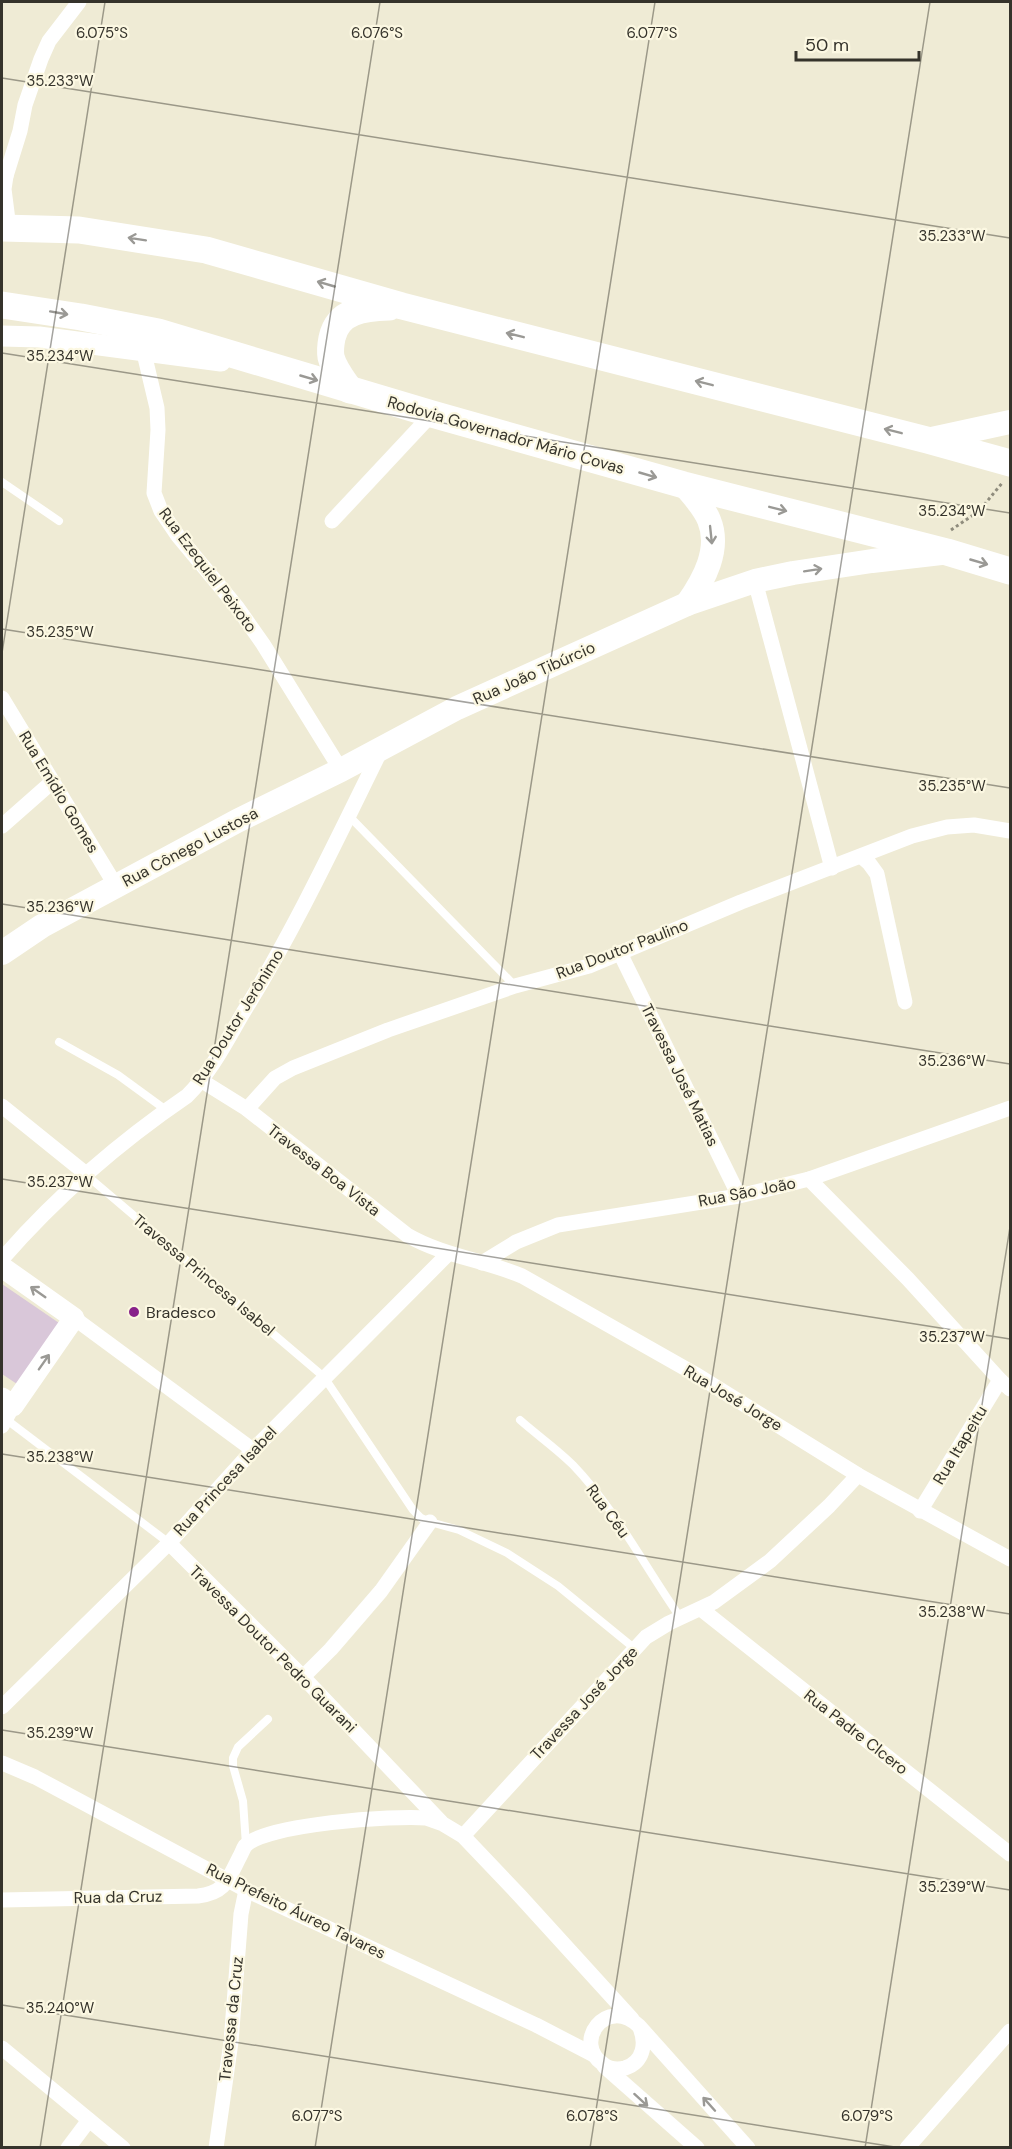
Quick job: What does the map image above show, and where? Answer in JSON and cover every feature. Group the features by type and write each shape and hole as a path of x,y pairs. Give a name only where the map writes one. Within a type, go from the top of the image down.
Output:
{"highway":[{"path":"5,228 79,230 206,250 402,306 927,440 1007,472"},
{"name":"Rodovia Governador Mário Covas","path":"2,305 81,317 158,333 684,485 1011,571"},
{"path":"350,390 331,356 334,330 341,319 363,308 402,306"}],"main road":[{"path":"2,336 39,337 276,368"},
{"path":"927,440 1011,422"},
{"path":"684,485 709,519 713,536 707,571 687,604"},
{"name":"Rua João Tibúrcio","path":"382,747 457,708 687,604 755,581 936,550"},
{"name":"Rua Cônego Lustosa","path":"2,953 42,926 237,821 341,770 382,747"},
{"path":"2,1267 74,1318 6,1413"}],"street":[{"path":"5,228 4,176 20,132 25,105 49,40 79,2"},
{"name":"Rua Ezequiel Peixoto","path":"143,350 157,408 154,493 161,511 178,536 244,616 341,770"},
{"path":"333,521 432,414"},
{"path":"755,581 832,868"},
{"name":"Rua Emídio Gomes","path":"2,698 116,886"},
{"name":"Rua Doutor Jerônimo","path":"2,1258 36,1220 85,1173 187,1096 202,1081 287,938 382,747"},
{"path":"2,826 52,782"},
{"name":"Rua Doutor Paulino","path":"247,1109 275,1078 293,1068 388,1030 515,986 589,966 741,902 912,836 947,827 974,825 1011,831"},
{"path":"861,856 877,874 905,1002"},
{"name":"Travessa José Matias","path":"620,954 739,1196"},
{"name":"Travessa Boa Vista","path":"202,1081 247,1109 407,1235 423,1245 448,1254"},
{"path":"2,1106 85,1173"},
{"name":"Rua São João","path":"482,1263 516,1242 558,1225 739,1196 809,1179 1011,1108"},
{"path":"809,1179 908,1279 1005,1384"},
{"name":"Rua José Jorge","path":"448,1254 505,1269 522,1276 695,1374 920,1511 1011,1559"},
{"name":"Rua Princesa Isabel","path":"2,1707 168,1543 253,1450 448,1254"},
{"path":"74,1318 253,1450"},
{"name":"Rua Itapeitu","path":"920,1511 1005,1384"},
{"name":"Travessa José Jorge","path":"462,1836 646,1637 680,1617 714,1602 783,1551 858,1475"},
{"path":"303,1677 331,1649 381,1591 430,1522"},
{"name":"Travessa Doutor Pedro Guarani","path":"168,1543 303,1677 443,1824"},
{"name":"Rua Padre Clcero","path":"701,1609 1011,1854"},
{"name":"Rua Prefeito Áureo Tavares","path":"2,1763 35,1777 246,1890 536,2025 596,2057 697,2148"},
{"path":"228,1879 246,1845 270,1834 309,1826 418,1817 443,1824 462,1836 520,1896 748,2148"},
{"name":"Rua da Cruz","path":"2,1900 198,1896 212,1894 221,1889 228,1879"},
{"name":"Travessa da Cruz","path":"216,2148 231,2042 241,1914 246,1890"},
{"path":"615,2015 635,2023 643,2034 644,2043 638,2060 622,2069 613,2069 596,2057 591,2037 599,2022 615,2015"},
{"path":"907,2148 1011,2031"},
{"path":"2,2048 123,2148"},
{"path":"68,2148 89,2120"}],"lane":[{"path":"2,482 60,521"},
{"path":"348,815 515,986"},
{"path":"59,1042 118,1075 166,1110"},
{"name":"Travessa Princesa Isabel","path":"85,1173 324,1377 413,1510 421,1518 430,1522"},
{"name":"Travessa Doutor Pedro Guarani","path":"6,1413 168,1543"},
{"name":"Rua Céu","path":"520,1420 572,1465 612,1512 680,1617"},
{"path":"430,1522 459,1530 507,1553 558,1586 634,1648"},
{"path":"246,1845 243,1801 233,1766 234,1758 238,1747 268,1719"}],"path":[{"path":"936,550 961,524 979,511 1007,472"}],"shaded area":[{"path":"2,1284 62,1325 17,1384 2,1374"}],"place":[{"name":"Bradesco","path":"134,1312"}]}
